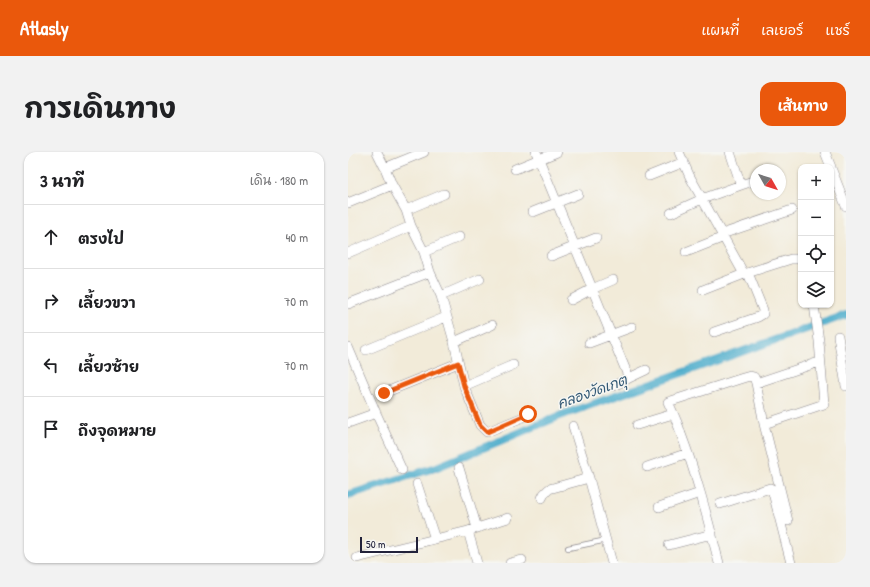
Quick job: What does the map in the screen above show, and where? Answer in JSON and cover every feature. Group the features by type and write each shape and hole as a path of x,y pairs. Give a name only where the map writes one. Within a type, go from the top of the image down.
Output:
{"street":[{"path":"377,152 392,185 406,210 411,226 424,252 430,272 441,296 454,342 464,386 480,425 487,432 528,414"},
{"path":"385,168 424,152"},
{"path":"515,169 537,156 557,152"},
{"path":"679,152 690,177 746,274 763,310 762,314 758,317 714,332"},
{"path":"730,152 741,185"},
{"path":"825,152 830,164"},
{"path":"537,156 629,378"},
{"path":"649,176 684,162"},
{"path":"834,175 846,206"},
{"path":"671,213 702,199 750,182"},
{"path":"348,203 392,185"},
{"path":"406,210 444,194"},
{"path":"533,212 578,194"},
{"path":"686,252 723,235 792,210"},
{"path":"348,253 411,226"},
{"path":"424,252 459,238"},
{"path":"551,256 596,238"},
{"path":"703,290 746,274 798,258"},
{"path":"348,304 430,272"},
{"path":"441,296 480,279"},
{"path":"571,300 613,280"},
{"path":"764,424 824,404 815,308"},
{"path":"366,350 446,317"},
{"path":"454,342 492,325"},
{"path":"589,343 632,327"},
{"path":"838,336 846,386"},
{"path":"348,347 402,470"},
{"path":"384,393 458,363"},
{"path":"756,383 816,363"},
{"path":"464,386 513,365"},
{"path":"614,386 646,370"},
{"path":"719,563 688,453 668,402 750,376 754,378 788,521"},
{"path":"348,423 376,413"},
{"path":"636,425 673,414"},
{"path":"574,426 612,563"},
{"path":"647,467 688,453"},
{"path":"459,468 472,529 477,563"},
{"path":"542,498 549,489 589,478"},
{"path":"417,484 435,539"},
{"path":"720,504 770,488 772,489 791,563"},
{"path":"659,507 700,493"},
{"path":"357,558 435,539 508,518"},
{"path":"669,545 712,534"},
{"path":"510,563 522,560"}],"lane":[{"path":"568,548 606,540"}],"waterway":[{"name":"คลองวัดเกตุ","path":"348,495 437,467 562,415 846,315"}],"route":[{"path":"384,393 458,363 464,386 480,425 487,432 528,414"}]}
